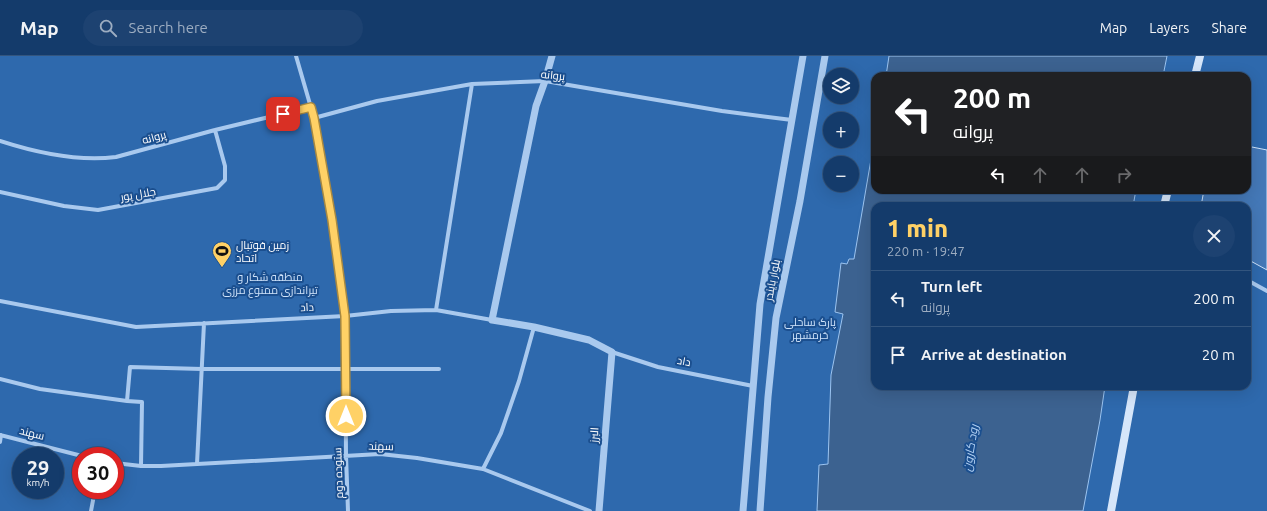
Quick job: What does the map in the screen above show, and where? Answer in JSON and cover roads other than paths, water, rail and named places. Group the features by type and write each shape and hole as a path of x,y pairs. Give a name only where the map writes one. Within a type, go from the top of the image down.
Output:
{"main road":[{"path":"1196,72 1200,56"},
{"path":"1111,511 1133,390"}],"street":[{"name":"ستوده دوم","path":"296,56 314,118 332,220 345,316 348,511"},
{"path":"492,320 536,106 546,82 552,56"},
{"name":"بلوار بایندر","path":"743,511 760,304 803,56"},
{"name":"بلوار بایندر","path":"760,511 768,397 776,318 800,201 826,56"},
{"name":"پروانه","path":"314,118 378,101 472,84 546,82 722,111 792,120"},
{"path":"436,310 472,84"},
{"name":"پروانه","path":"0,141 65,157 99,159 116,157 215,130 311,107"},
{"name":"جلال پور","path":"0,192 64,206 98,210 217,188 225,180 225,166 215,130"},
{"path":"1251,282 1267,291"},
{"name":"داد","path":"0,301 136,327 345,316 391,311 436,310 534,327 589,340 612,352 658,367 753,386"},
{"path":"197,464 204,323"},
{"path":"483,469 504,426 519,381 534,327"},
{"name":"البرز","path":"600,511 612,352"},
{"path":"127,401 130,367 346,370 439,369"},
{"path":"0,380 40,388 142,402 142,466"},
{"path":"0,442 1,435"},
{"name":"سهند","path":"1,435 72,453"},
{"name":"سهند","path":"124,464 142,466 197,464 380,454 417,458 483,469 590,511"},
{"path":"91,511 93,499"}],"water":[{"path":"889,56 1167,56 1164,72 887,72"},
{"name":"رود کارون","path":"871,159 871,194 1135,194 1134,202 871,202 871,390 1104,390 1083,511 817,511 819,465 828,464 831,375 843,314 835,312 841,263 847,264 849,259 854,259"}],"place":[{"name":"زمین فوتبال اتحاد","path":"222,268"}],"park label":[{"name":"منطقه شکار و تیراندازی ممنوع مرزی","path":"270,283"},
{"name":"پارک ساحلی خرمشهر","path":"810,328"}]}
